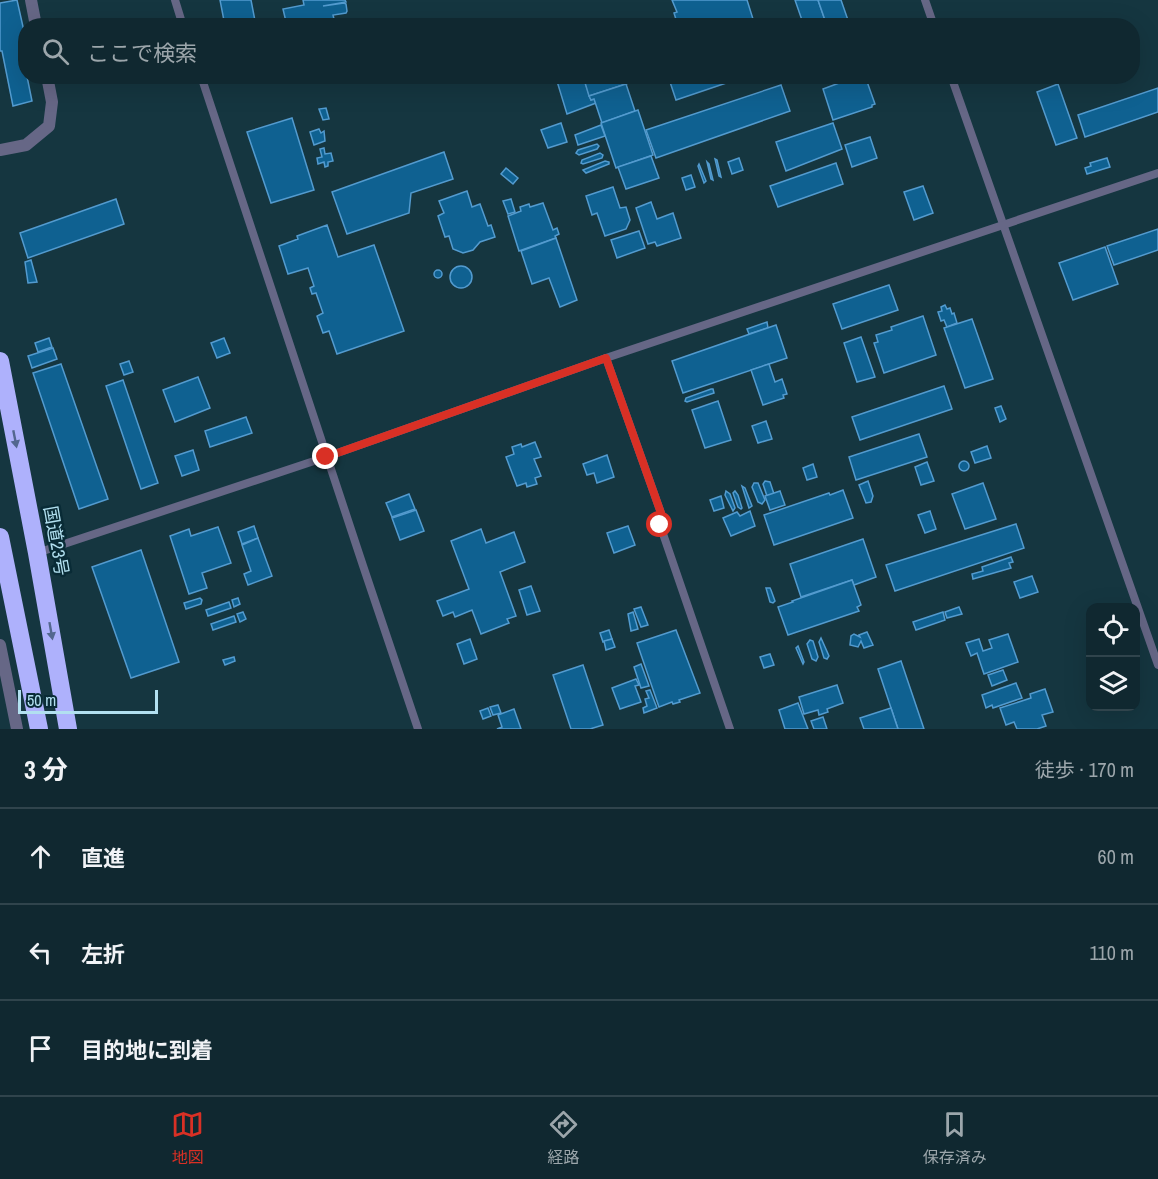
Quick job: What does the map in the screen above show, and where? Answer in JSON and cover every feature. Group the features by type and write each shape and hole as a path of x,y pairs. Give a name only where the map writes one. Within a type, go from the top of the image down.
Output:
{"highway":[{"name":"国道23号","path":"0,361 68,729"},
{"path":"0,537 39,729"}],"street":[{"path":"31,0 34,18"},
{"path":"0,150 26,145 49,126 52,102 49,84"},
{"path":"0,645 17,729"}],"lane":[{"path":"175,0 181,18"},
{"path":"925,0 931,18"},
{"path":"204,84 418,729"},
{"path":"954,84 1158,665"},
{"path":"37,553 326,457 606,358 1158,173"},
{"path":"606,358 661,513 660,525 730,729"}],"building":[{"path":"17,0 21,18 18,18 18,84 29,84 32,101 13,106 2,51 0,51 0,3"},
{"path":"220,0 251,0 254,18 223,18"},
{"path":"303,0 345,0 346,2 323,6 344,3 347,11 333,15 334,18 285,18 283,9 304,5"},
{"path":"672,0 747,0 753,18 676,18 674,13 677,12"},
{"path":"795,0 818,0 824,18 801,18"},
{"path":"818,0 841,0 847,18 824,18"},
{"path":"558,84 586,84 591,100 594,99 596,103 567,114"},
{"path":"585,84 626,84 589,96"},
{"path":"626,84 635,111 602,123 594,99 591,100 589,96"},
{"path":"671,84 723,84 676,100"},
{"path":"836,84 868,84 875,104 833,120 823,89"},
{"path":"1058,84 1077,138 1056,145 1037,92"},
{"path":"781,85 790,111 656,158 646,130"},
{"path":"1158,88 1158,112 1085,137 1078,115"},
{"path":"326,108 329,119 323,120 319,109"},
{"path":"638,110 653,155 616,168 601,123"},
{"path":"292,118 314,190 271,203 247,132"},
{"path":"561,123 567,142 548,148 541,130"},
{"path":"833,123 842,149 786,171 776,142"},
{"path":"601,125 605,136 578,145 575,135"},
{"path":"319,129 321,133 324,131 325,141 314,145 310,132"},
{"path":"870,137 877,158 852,167 845,145"},
{"path":"597,144 599,146 597,149 579,155 576,153 578,150"},
{"path":"324,148 325,154 331,153 333,161 328,162 328,166 325,167 324,162 318,164 317,158 322,157 320,149"},
{"path":"444,152 453,179 411,193 409,213 347,234 332,192"},
{"path":"600,153 603,155 602,158 581,163 582,160"},
{"path":"651,156 659,178 626,189 618,167"},
{"path":"739,158 743,170 732,174 728,162"},
{"path":"1107,158 1110,167 1087,174 1085,168 1091,166 1090,163"},
{"path":"715,159 717,160 721,177 719,176"},
{"path":"605,161 609,164 586,173 583,170"},
{"path":"707,162 709,164 713,180 711,179"},
{"path":"836,163 843,184 778,207 770,186"},
{"path":"699,164 706,181 704,183 698,166"},
{"path":"506,168 518,178 513,184 501,174"},
{"path":"691,175 695,187 686,190 682,178"},
{"path":"923,186 933,213 914,220 904,192"},
{"path":"613,187 620,208 626,207 630,220 626,229 605,236 597,213 592,215 586,196"},
{"path":"467,191 472,207 480,204 488,226 491,225 495,237 480,242 473,250 463,253 453,249 449,236 445,237 438,216 444,213 439,201"},
{"path":"116,199 124,224 28,258 20,233"},
{"path":"511,199 515,212 508,214 503,201"},
{"path":"651,202 657,219 673,213 681,238 657,246 655,242 648,244 636,208"},
{"path":"543,203 553,230 557,228 559,234 555,236 556,238 519,251 508,216 521,211 520,207"},
{"path":"327,225 338,257 374,245 404,331 337,354 329,331 323,333 317,316 323,313 316,293 312,294 310,288 314,286 308,268 288,274 279,246 298,239 297,236"},
{"path":"1158,229 1158,250 1114,265 1107,246"},
{"path":"639,231 645,248 617,258 611,240"},
{"path":"556,238 577,300 560,307 549,278 532,284 521,251"},
{"path":"1105,247 1118,284 1073,300 1059,263"},
{"path":"31,260 37,282 28,283 25,262"},
{"path":"457,266 465,266 472,273 472,281 465,288 457,288 450,281 450,273"},
{"path":"438,270 442,274 438,278 434,274"},
{"path":"889,285 898,310 842,329 833,304"},
{"path":"945,305 947,309 950,308 952,314 954,313 957,323 947,327 944,320 941,321 938,312 942,311 941,307"},
{"path":"923,316 936,355 884,373 874,343 878,342 876,335"},
{"path":"972,319 993,379 965,388 944,328"},
{"path":"767,322 768,328 749,334 747,329"},
{"path":"776,325 787,358 683,393 672,361"},
{"path":"861,337 875,377 857,382 844,343"},
{"path":"49,338 52,347 38,352 35,343"},
{"path":"224,338 230,353 217,358 211,343"},
{"path":"53,348 57,359 32,368 28,356"},
{"path":"129,361 133,372 124,375 120,364"},
{"path":"61,364 108,499 79,509 33,373"},
{"path":"769,364 775,382 782,379 787,394 783,395 784,398 763,405 751,370"},
{"path":"198,377 210,408 175,422 163,390"},
{"path":"123,380 158,483 141,489 106,386"},
{"path":"944,386 952,409 860,440 852,417"},
{"path":"711,389 714,393 685,401 686,398"},
{"path":"718,401 731,440 705,448 692,410"},
{"path":"1001,406 1006,419 1000,422 995,408"},
{"path":"246,417 252,433 210,447 205,431"},
{"path":"766,421 772,439 758,443 752,426"},
{"path":"919,434 927,457 856,480 849,457"},
{"path":"535,442 541,457 534,459 541,476 535,478 537,484 527,487 526,483 517,486 506,457 514,454 512,447 521,444 522,447"},
{"path":"987,446 991,458 975,463 971,452"},
{"path":"193,450 199,470 182,476 175,456"},
{"path":"607,455 614,477 597,483 594,473 587,475 583,464"},
{"path":"964,461 968,462 968,470 964,471 960,470 959,466 960,462"},
{"path":"927,462 934,481 921,485 915,467"},
{"path":"813,464 817,477 807,480 803,468"},
{"path":"765,481 770,482 774,494 767,496 763,484"},
{"path":"868,481 873,496 871,502 866,503 859,485"},
{"path":"754,483 758,483 765,500 762,504 758,502 752,487"},
{"path":"983,483 996,519 965,529 952,494"},
{"path":"742,486 752,506 749,508"},
{"path":"843,490 853,518 774,545 764,515"},
{"path":"726,491 730,494 735,508 733,511 725,495"},
{"path":"735,491 738,495 741,509 733,493"},
{"path":"780,491 785,505 770,510 765,496"},
{"path":"409,494 415,509 392,517 386,503"},
{"path":"721,496 724,508 714,511 710,500"},
{"path":"416,510 424,531 400,540 392,518"},
{"path":"750,511 755,526 731,536 723,518 737,512 740,516"},
{"path":"930,511 936,529 925,533 918,515"},
{"path":"1016,524 1024,548 895,591 886,565"},
{"path":"254,526 258,538 242,544 238,532"},
{"path":"628,526 635,545 614,553 607,533"},
{"path":"218,527 231,563 202,573 207,588 189,594 170,536 189,529 191,536"},
{"path":"481,529 486,543 514,532 525,562 500,572 516,616 507,619 509,623 481,634 472,610 455,617 453,612 443,616 437,601 469,589 451,541"},
{"path":"258,538 272,576 248,585 244,574 251,571 242,545"},
{"path":"863,539 876,577 854,585 852,580 801,597 790,564"},
{"path":"141,550 179,662 131,678 92,567"},
{"path":"1011,557 1013,562 1009,563 1011,568 973,579 972,574 983,571 982,567"},
{"path":"1032,576 1038,592 1020,598 1014,582"},
{"path":"852,580 861,605 857,607 859,611 788,635 778,607"},
{"path":"531,586 540,611 527,615 519,590"},
{"path":"766,588 771,590 775,601 773,603 770,602"},
{"path":"200,598 201,604 186,609 184,603"},
{"path":"238,598 240,604 234,607 232,600"},
{"path":"229,602 231,608 208,616 206,610"},
{"path":"641,607 648,625 641,627 634,609"},
{"path":"959,607 962,614 947,618 945,612"},
{"path":"243,612 246,619 240,622 237,614"},
{"path":"633,612 638,629 631,631 628,614"},
{"path":"943,612 945,620 916,630 913,622"},
{"path":"234,616 236,622 213,630 211,624"},
{"path":"609,630 612,639 603,642 600,633"},
{"path":"676,630 700,693 679,700 680,702 673,704 672,702 659,707 637,643"},
{"path":"867,632 873,645 864,648 861,641 858,647 850,645 851,636 854,634 860,637 859,635"},
{"path":"1008,634 1018,662 984,674 977,653 971,656 966,643 979,639 983,651 992,648 989,640"},
{"path":"821,638 829,656 827,659 824,658 819,642"},
{"path":"470,639 477,659 464,664 457,644"},
{"path":"612,639 615,647 606,650 604,641"},
{"path":"810,640 813,641 818,657 816,661 812,659 807,644"},
{"path":"798,646 804,662 803,664 796,648"},
{"path":"770,654 774,665 764,668 760,657"},
{"path":"234,657 235,661 225,665 223,660"},
{"path":"901,661 924,729 898,729 878,669"},
{"path":"641,664 649,686 641,688 634,667"},
{"path":"583,665 603,725 590,729 571,729 553,675"},
{"path":"1003,670 1007,680 992,686 988,675"},
{"path":"636,679 639,685 635,686 641,702 620,709 612,688"},
{"path":"1016,683 1022,698 993,708 992,705 986,708 982,695"},
{"path":"837,685 843,703 819,715 818,710 804,714 799,697"},
{"path":"1045,689 1053,712 1042,715 1046,726 1037,729 1017,729 1014,722 1006,725 1000,708 1031,698 1030,694"},
{"path":"650,690 657,708 644,713 643,708 647,706 645,699 649,698 646,691"},
{"path":"798,703 808,729 785,729 779,710"},
{"path":"498,705 501,713 493,715 490,707"},
{"path":"488,708 491,716 483,719 480,711"},
{"path":"891,708 898,729 864,729 860,718"},
{"path":"514,709 521,729 497,729 502,727 498,715"},
{"path":"823,717 827,729 814,729 811,721"}],"route":[{"path":"326,457 606,358 661,513 660,525"}]}
